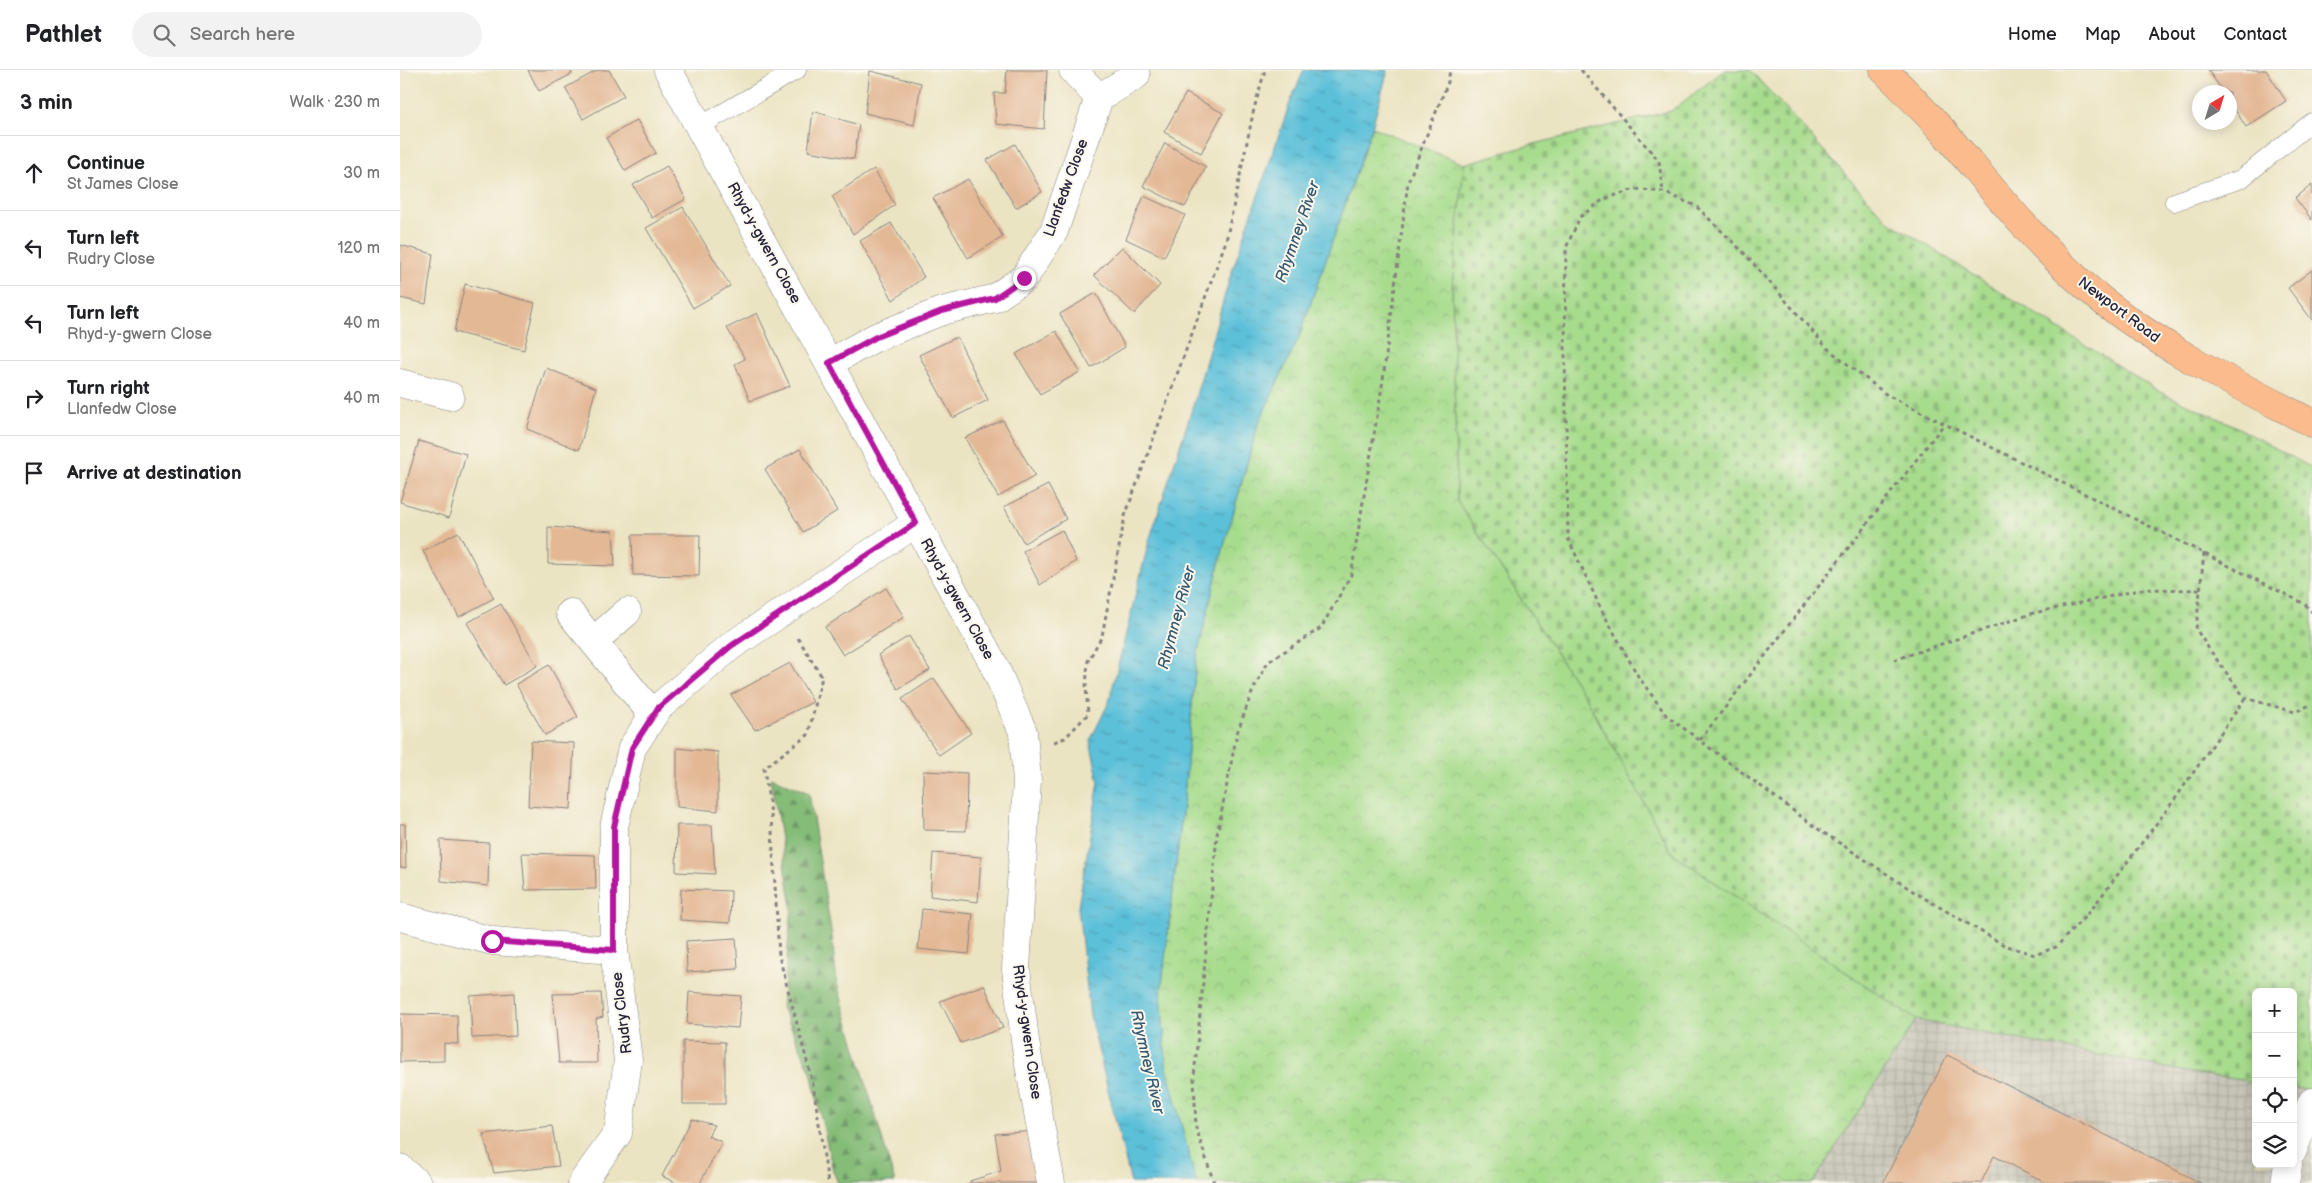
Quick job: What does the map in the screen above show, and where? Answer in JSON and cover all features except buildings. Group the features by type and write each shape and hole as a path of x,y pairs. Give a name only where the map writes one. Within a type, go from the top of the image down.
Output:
{"main road":[{"name":"Newport Road","path":"1884,70 1941,129 2036,237 2066,268 2102,300 2165,344 2312,422"},
{"name":"Newport Road","path":"1900,70 1941,129"}],"street":[{"name":"Rhyd-y-gwern Close","path":"668,70 994,665 1023,732 1027,781 1016,969 1026,1048 1051,1183"},
{"path":"1072,70 1099,98 1136,75"},
{"name":"Llanfedw Close","path":"829,363 876,337 942,311 995,298 1024,278 1054,231 1099,98"},
{"path":"400,383 450,396"},
{"name":"Rudry Close","path":"582,1183 618,1133 628,1060 614,950 614,827 632,748 658,708 731,646 916,523"},
{"path":"594,642 627,612"},
{"path":"570,613 653,714"},
{"path":"400,917 492,941 614,950"},
{"path":"2297,1140 2312,1102"},
{"path":"400,1168 417,1183"},
{"path":"2285,1183 2287,1168"}],"lane":[{"path":"700,126 797,70"},
{"path":"2174,202 2241,179 2312,122"}],"path":[{"path":"1025,752 1065,738 1088,714 1086,687 1088,661 1102,636 1126,516 1226,240 1254,109 1265,70"},
{"path":"1214,1183 1196,1128 1194,1077 1217,835 1237,733 1253,690 1268,662 1321,628 1351,575 1383,380 1408,182 1448,82 1450,70"},
{"path":"1581,70 1659,161 1663,192"},
{"path":"2245,698 2175,799 2091,910 2056,947 2035,954 2004,945 1919,895 1815,827 1666,715 1638,676 1601,609 1568,538 1565,364 1566,248 1580,217 1604,200 1635,190 1663,192 1696,206 1746,255 1828,348 1887,395 2305,604 2312,612"},
{"path":"1700,740 1944,424"},
{"path":"2204,553 2196,629 2245,698 2295,712 2312,704"},
{"path":"1894,660 2034,613 2144,589 2200,590"},
{"path":"782,612 822,678 808,735 764,768 771,814 779,956 813,1084 828,1183"}],"shaded area":[{"path":"1916,1020 2198,1074 2252,1081 2252,1168 2297,1168 2297,1089 2312,1091 2312,1183 1813,1183"}],"green space":[{"path":"1725,70 1750,70 1887,220 2158,391 2233,425 2312,468 2312,1091 2297,1089 2297,988 2252,988 2252,1081 2198,1074 1916,1020 1672,853 1585,697 1457,501 1452,287 1464,164 1534,144 1671,111"},
{"path":"1372,127 1464,164 1452,287 1457,501 1585,697 1672,853 1916,1020 1813,1183 1196,1183 1166,1064 1161,992 1184,797 1196,660 1219,564 1258,424 1299,337"},
{"path":"771,777 809,793 832,937 837,984 895,1183 838,1183 833,1171 811,1072 782,1007 792,907"}],"water":[{"name":"Rhymney River","path":"1304,70 1388,70 1372,127 1299,337 1258,424 1219,564 1196,660 1184,797 1161,992 1166,1064 1196,1183 1131,1183 1090,1016 1078,907 1099,782 1090,741 1109,702 1149,541 1193,406 1230,277 1291,100"}],"route":[{"path":"492,941 614,950 614,827 632,748 658,708 731,646 916,523 829,363 876,337 942,311 995,298 1024,278"}]}
